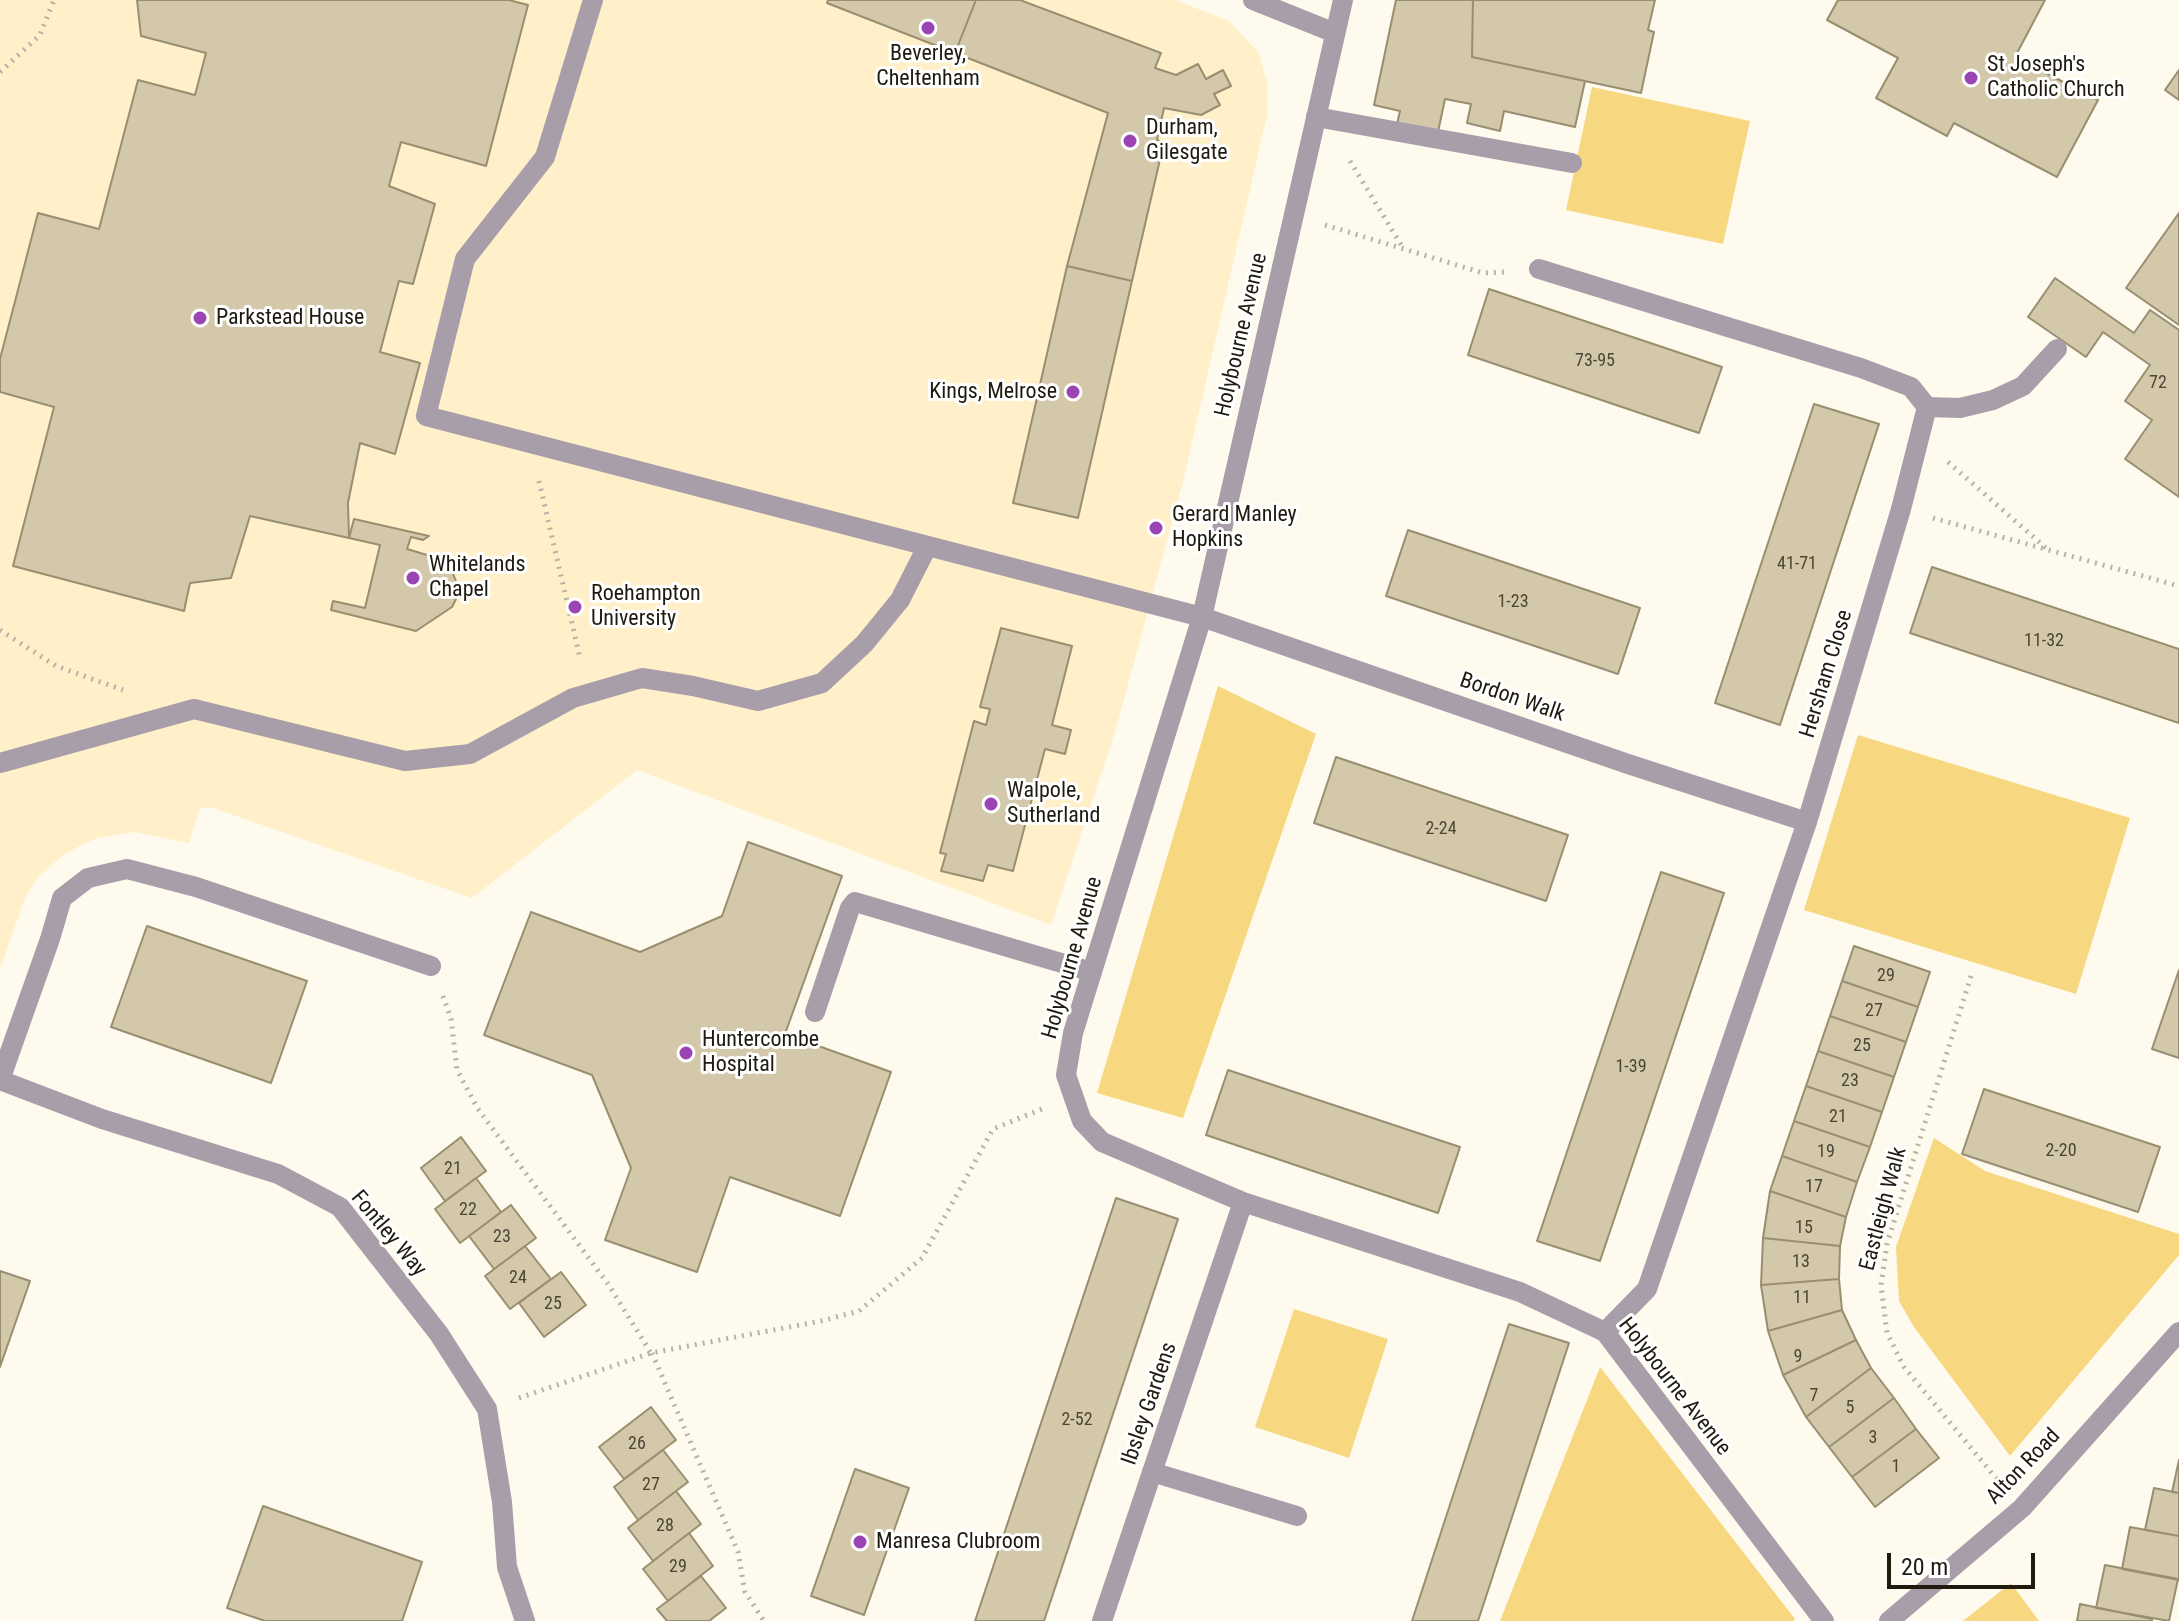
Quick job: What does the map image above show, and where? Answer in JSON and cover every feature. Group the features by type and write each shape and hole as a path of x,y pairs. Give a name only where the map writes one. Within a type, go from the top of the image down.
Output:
{"street":[{"name":"Bordon Walk","path":"593,0 545,157 465,259 426,416 1202,617 1613,759 1807,822"},
{"path":"1253,0 1335,33"},
{"name":"Holybourne Avenue","path":"1343,0 1202,617 1073,1033 1066,1075 1072,1096 1082,1121 1102,1142 1243,1202 1520,1292 1605,1332 1824,1621"},
{"path":"1316,117 1572,163"},
{"path":"1539,269 1861,368 1911,387 1927,407 1960,408 1993,400 2023,386 2057,349"},
{"name":"Hersham Close","path":"1605,1332 1647,1289 1807,822 1901,509 1927,407"},
{"path":"0,763 194,709 405,761 470,754 573,698 642,678 758,701 822,683 864,644 900,600 927,547"},
{"path":"0,1080 62,898 88,878 127,869 196,887 431,966"},
{"path":"815,1012 850,908 855,902 1092,972"},
{"name":"Fontley Way","path":"0,1080 102,1119 278,1174 340,1207 439,1334 487,1409 502,1502 507,1567 525,1621"},
{"name":"Ibsley Gardens","path":"1102,1621 1243,1202"},
{"name":"Alton Road","path":"1889,1621 2022,1508 2179,1332"},
{"path":"1152,1472 1297,1516"}],"path":[{"path":"0,72 40,35 54,0"},
{"path":"1310,143 1347,155 1403,249"},
{"path":"1294,216 1483,273 1539,269"},
{"path":"530,443 588,694"},
{"path":"1918,449 1946,460 2048,550"},
{"path":"1901,509 2179,586"},
{"path":"0,630 56,666 127,691"},
{"path":"431,966 451,1019 457,1070 478,1109 608,1284 651,1353 738,1552 745,1592 764,1621"},
{"name":"Eastleigh Walk","path":"1971,976 1887,1244 1881,1285 1887,1333 1904,1367 2022,1508"},
{"path":"487,1409 651,1353 859,1311 922,1258 993,1129 1072,1096"}],"shaded area":[{"name":"Roehampton University","path":"0,0 1175,0 1229,21 1259,53 1267,84 1267,115 1183,482 1115,732 1051,925 637,770 472,898 210,807 200,808 189,843 135,832 97,838 62,856 38,877 25,898 0,969"},
{"path":"1592,87 1750,121 1723,244 1566,210"},
{"path":"1218,686 1316,734 1183,1118 1097,1093"},
{"path":"1858,735 2130,818 2076,994 1804,910"},
{"path":"1934,1138 1985,1171 2179,1234 2179,1255 2010,1456 1914,1327 1899,1301 1896,1247"},
{"path":"1294,1309 1388,1339 1349,1458 1255,1427"},
{"path":"1600,1367 1795,1619 1793,1621 1500,1621"},
{"path":"2011,1583 2039,1621 1963,1621"}],"building":[{"name":"Parkstead House","path":"137,0 509,0 528,5 486,166 401,142 389,186 435,204 413,284 399,281 380,352 420,363 395,454 360,443 348,503 349,538 250,516 231,578 190,583 184,611 13,566 54,407 0,392 0,359 38,213 99,229 138,80 195,95 206,53 141,36"},
{"name":"Beverley, Cheltenham","path":"828,0 976,0 955,53 827,3"},
{"name":"Durham, Gilesgate","path":"976,0 1020,0 1161,53 1155,68 1176,75 1198,64 1206,79 1223,70 1231,86 1214,94 1220,105 1201,115 1164,108 1157,140 1164,142 1132,281 1067,266 1108,113 955,53"},
{"path":"1396,0 1473,0 1472,57 1585,81 1575,127 1504,111 1500,131 1467,123 1471,104 1445,99 1438,132 1397,124 1400,111 1374,105"},
{"path":"1473,0 1655,0 1648,30 1654,32 1641,93 1472,57"},
{"name":"St Joseph's Catholic Church","path":"1838,0 2045,0 2015,57 2098,100 2057,177 1954,123 1947,136 1876,98 1898,58 1827,20"},
{"path":"2179,70 2179,100 2165,90"},
{"path":"2179,213 2179,325 2126,288"},
{"name":"Kings, Melrose","path":"1067,266 1132,281 1078,518 1013,503"},
{"path":"2055,278 2134,333 2150,310 2179,330 2179,497 2125,459 2152,420 2125,401 2150,365 2103,332 2086,357 2028,317"},
{"path":"1489,289 1722,367 1699,433 1468,355"},
{"path":"1814,404 1879,424 1780,725 1715,703"},
{"name":"Whitelands Chapel","path":"354,519 429,536 423,540 411,537 407,549 437,558 452,571 458,595 452,607 416,631 331,610 333,601 365,608 380,545 349,538"},
{"path":"1408,530 1640,608 1618,674 1386,596"},
{"path":"1932,567 2179,649 2179,723 1910,633"},
{"name":"Walpole, Sutherland","path":"1001,628 1072,646 1052,725 1071,730 1065,754 1045,749 1013,871 988,865 983,881 941,871 946,854 940,853 974,721 986,725 990,709 980,707"},
{"path":"1336,757 1568,835 1546,901 1314,823"},
{"name":"Huntercombe Hospital","path":"748,842 842,876 785,1034 891,1072 840,1216 730,1177 697,1272 605,1240 631,1168 592,1075 484,1035 531,912 640,952 722,916"},
{"path":"1661,872 1724,893 1600,1261 1537,1241"},
{"path":"147,926 307,981 271,1083 111,1027"},
{"path":"1854,946 1930,972 1918,1007 1842,981"},
{"path":"2179,970 2179,1058 2152,1049"},
{"path":"1842,981 1918,1007 1906,1042 1830,1016"},
{"path":"1830,1016 1906,1042 1894,1077 1818,1051"},
{"path":"1818,1051 1894,1077 1882,1112 1806,1086"},
{"path":"1228,1070 1460,1147 1438,1213 1206,1135"},
{"path":"1806,1086 1882,1112 1870,1147 1794,1121"},
{"path":"1984,1089 2160,1147 2138,1212 1962,1154"},
{"path":"1794,1121 1870,1147 1857,1182 1782,1156"},
{"path":"461,1137 486,1171 445,1201 421,1168"},
{"path":"1782,1156 1857,1182 1846,1217 1770,1191"},
{"path":"476,1178 501,1212 460,1243 435,1209"},
{"path":"1770,1191 1846,1217 1840,1246 1763,1238"},
{"path":"1116,1198 1178,1219 1044,1621 975,1621"},
{"path":"511,1205 536,1238 494,1269 469,1236"},
{"path":"1763,1238 1840,1246 1839,1279 1761,1285"},
{"path":"525,1246 551,1279 510,1309 485,1276"},
{"path":"0,1271 30,1281 0,1367"},
{"path":"561,1272 586,1305 544,1337 519,1303"},
{"path":"1839,1279 1842,1310 1768,1331 1761,1285"},
{"path":"1842,1310 1856,1340 1783,1375 1768,1331"},
{"path":"1509,1324 1569,1343 1478,1621 1412,1621"},
{"path":"1856,1340 1871,1368 1806,1417 1783,1375"},
{"path":"1871,1368 1894,1398 1829,1447 1806,1417"},
{"path":"1894,1398 1916,1429 1852,1477 1829,1447"},
{"path":"651,1407 676,1440 624,1479 599,1447"},
{"path":"1916,1429 1939,1458 1875,1507 1852,1477"},
{"path":"663,1450 688,1482 638,1520 614,1487"},
{"path":"2179,1460 2179,1493 2172,1492"},
{"name":"Manresa Clubroom","path":"855,1469 909,1488 864,1615 811,1596"},
{"path":"2154,1488 2179,1493 2179,1536 2145,1530"},
{"path":"676,1491 701,1524 653,1561 628,1528"},
{"path":"263,1506 422,1562 402,1621 265,1621 227,1608"},
{"path":"2130,1527 2179,1536 2179,1580 2122,1569"},
{"path":"689,1533 713,1566 668,1601 643,1569"},
{"path":"2105,1565 2178,1579 2169,1621 2096,1608"},
{"path":"701,1576 726,1608 709,1621 667,1621 657,1609"},
{"path":"2080,1604 2152,1619 2152,1621 2077,1621"}],"place":[{"name":"Beverley, Cheltenham","path":"928,28"},
{"name":"St Joseph's Catholic Church","path":"1971,78"},
{"name":"Durham, Gilesgate","path":"1130,141"},
{"name":"Parkstead House","path":"200,318"},
{"name":"Kings, Melrose","path":"1073,392"},
{"name":"Gerard Manley Hopkins","path":"1156,528"},
{"name":"Whitelands Chapel","path":"413,578"},
{"name":"Roehampton University","path":"575,607"},
{"name":"Walpole, Sutherland","path":"991,804"},
{"name":"Huntercombe Hospital","path":"686,1053"},
{"name":"Manresa Clubroom","path":"860,1542"}]}
